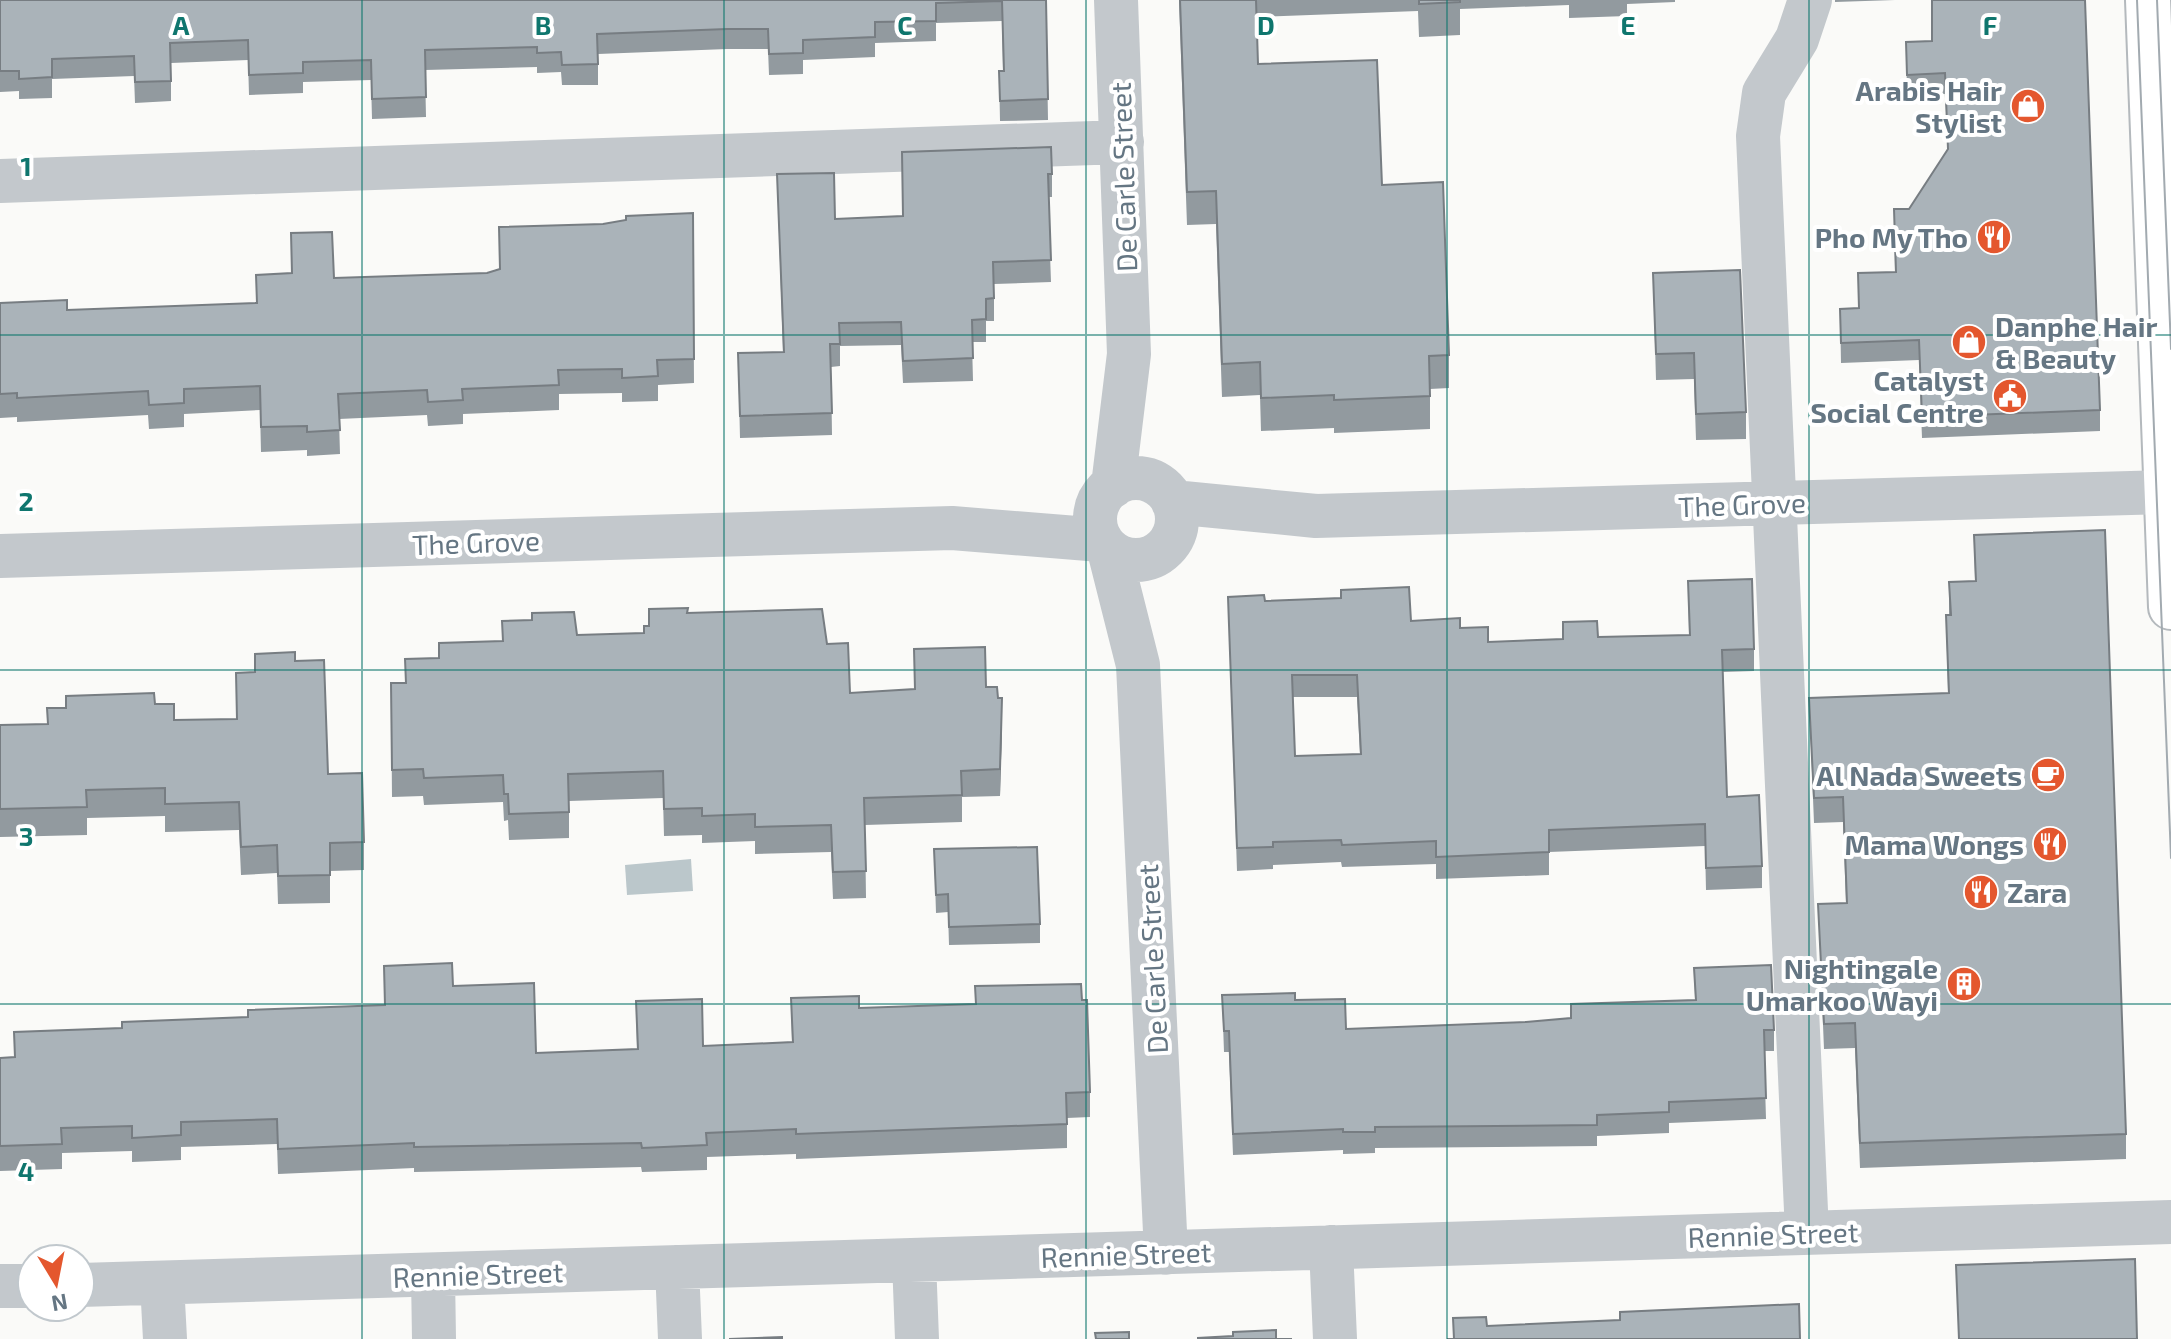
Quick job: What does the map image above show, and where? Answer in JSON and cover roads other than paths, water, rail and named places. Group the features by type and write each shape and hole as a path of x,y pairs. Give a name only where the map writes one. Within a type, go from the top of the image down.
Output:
{"highway":[{"path":"2148,0 2162,146 2171,607"}],"street":[{"name":"De Carle Street","path":"1107,492 1129,354 1116,0"},
{"path":"1807,1233 1759,118 1764,93 1797,39 1810,0"},
{"path":"0,181 1122,142"},
{"name":"De Carle Street","path":"1129,354 1167,494"},
{"path":"1136,478 1167,494 1177,524 1164,549 1133,560 1105,545 1095,519 1107,492 1136,478"},
{"name":"The Grove","path":"952,528 1107,492"},
{"name":"The Grove","path":"1167,494 1316,516 2167,492"},
{"name":"The Grove","path":"1164,549 1316,516"},
{"name":"The Grove","path":"0,556 952,528 1105,545"},
{"name":"De Carle Street","path":"1105,545 1138,665 1166,1253"},
{"name":"De Carle Street","path":"1138,665 1164,549"},
{"name":"Rennie Street","path":"96,1285 2171,1222"},
{"path":"1331,1247 1335,1339"},
{"path":"914,1260 917,1339"},
{"path":"677,1267 680,1339"},
{"path":"433,1275 434,1339"},
{"path":"162,1283 165,1339"}],"tram line":[{"path":"2137,0 2171,858"},
{"path":"2157,0 2171,349"}],"place":[{"name":"Arabis Hair Stylist","path":"2028,106"},
{"name":"Pho My Tho","path":"1994,237"},
{"name":"Danphe Hair & Beauty","path":"1969,342"},
{"name":"Catalyst Social Centre","path":"2010,396"},
{"name":"Al Nada Sweets","path":"2048,775"},
{"name":"Mama Wongs","path":"2050,844"},
{"name":"Zara","path":"1981,892"},
{"name":"Nightingale Umarkoo Wayi","path":"1964,984"}]}
